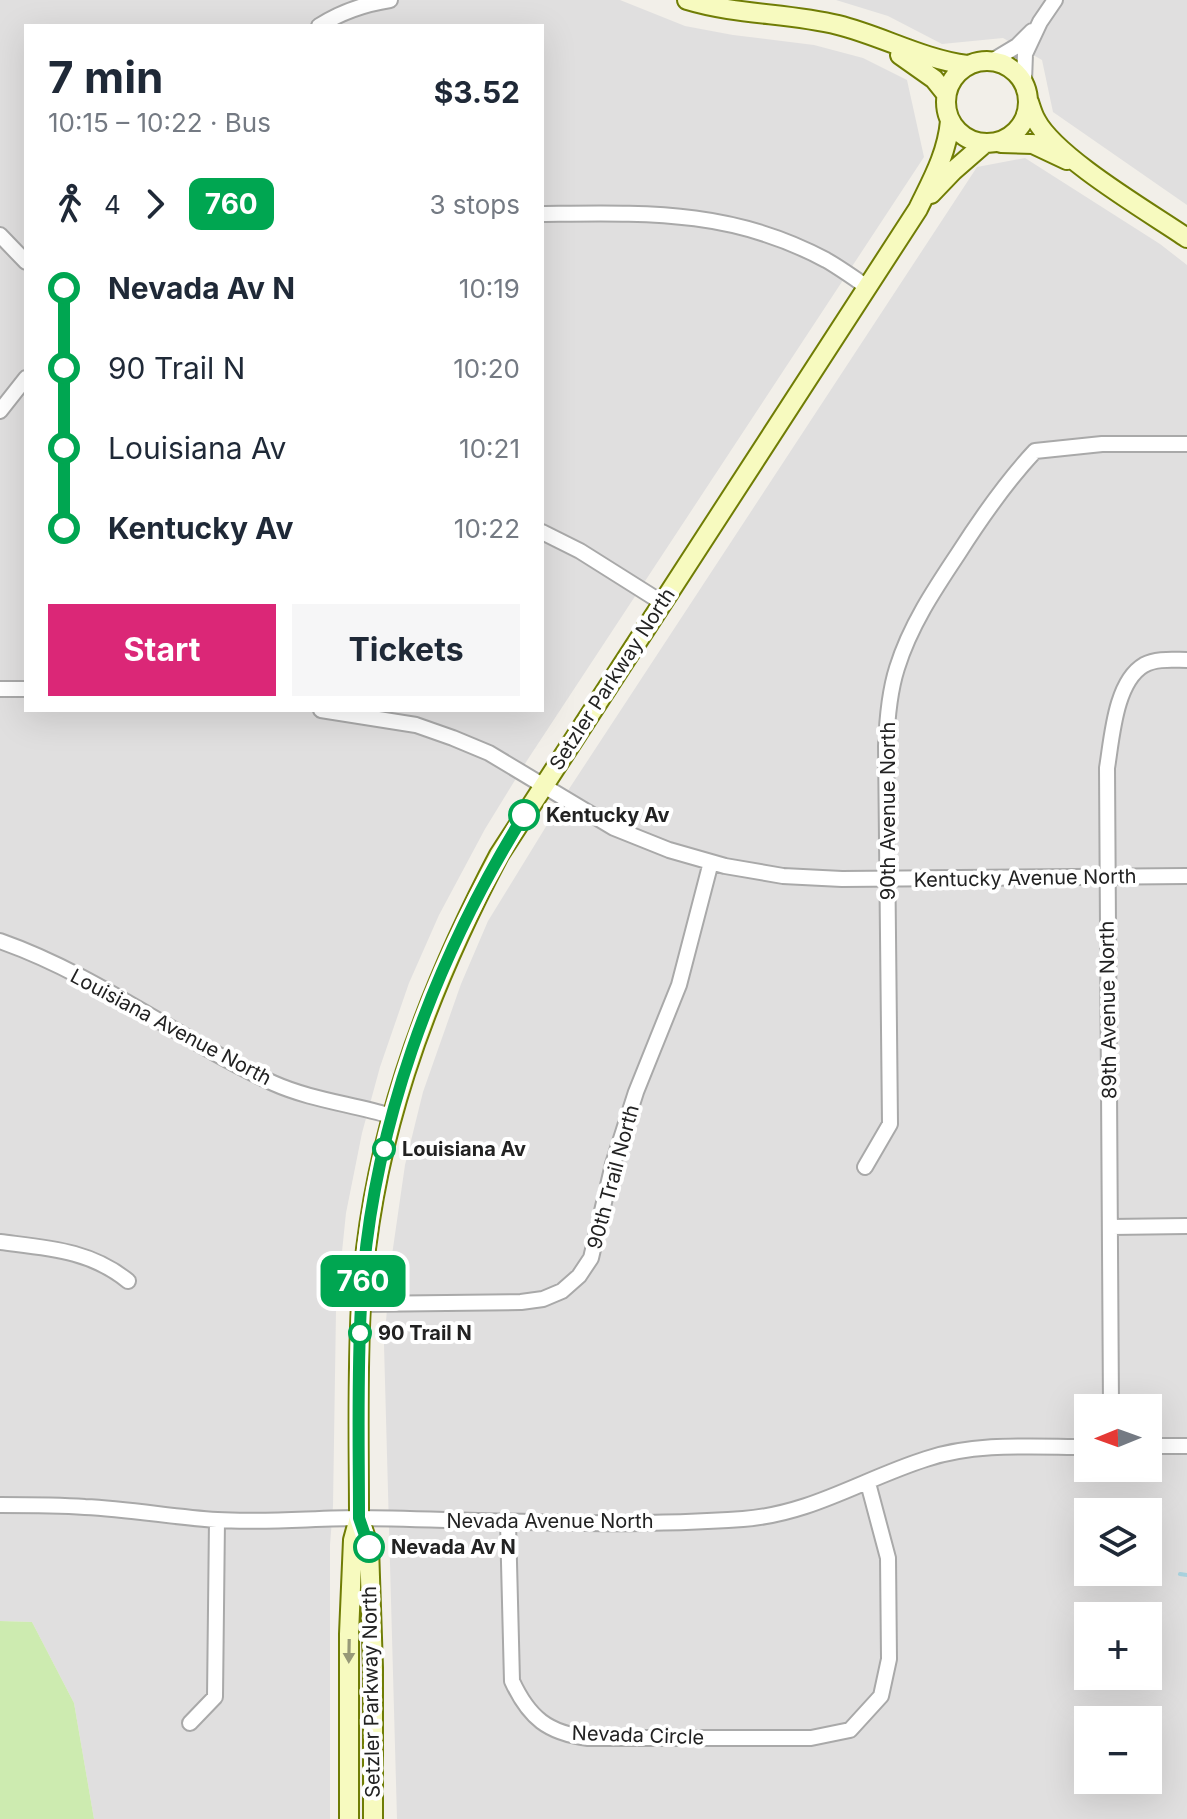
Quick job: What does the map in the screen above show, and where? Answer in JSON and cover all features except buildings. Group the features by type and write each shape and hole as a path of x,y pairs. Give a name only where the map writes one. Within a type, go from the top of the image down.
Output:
{"street":[{"path":"322,24 364,4 390,0"},
{"path":"687,0 725,9 839,25 946,62 967,65 992,61 1017,46 1040,22"},
{"path":"1055,0 1040,22 1025,54 1024,81 1036,120 1046,134 1084,168 1187,238"},
{"path":"886,42 934,79 946,94 950,121 958,133 970,141 1033,144 1084,168"},
{"path":"992,61 1005,64 1024,81"},
{"path":"946,94 954,76 967,65"},
{"path":"992,143 1016,133 1024,122 1029,102"},
{"name":"Setzler Parkway North","path":"349,1819 349,1634 353,1540 359,1518 361,1304 369,1228 391,1116 428,1003 461,927 499,855 918,209 944,155 950,121"},
{"name":"Setzler Parkway North","path":"918,209 953,171 992,143"},
{"path":"544,214 642,213 690,216 737,225 783,240 827,261 867,287"},
{"path":"0,235 24,260"},
{"path":"0,411 24,381"},
{"name":"90th Avenue North","path":"865,1167 890,1124 888,706 897,668 911,632 930,596 992,501 1035,451 1102,444 1187,444"},
{"path":"544,533 580,551 661,602"},
{"name":"89th Avenue North","path":"1111,1394 1107,768 1113,728 1124,688 1132,673 1146,664 1187,660"},
{"path":"0,689 24,689"},
{"name":"Kentucky Avenue North","path":"334,712 416,725 489,753 614,828 669,850 711,862 783,876 887,879 1187,876"},
{"name":"90th Trail North","path":"361,1304 521,1302 543,1299 562,1291 579,1276 591,1258 598,1238 613,1164 636,1092 679,985 711,862"},
{"name":"Louisiana Avenue North","path":"0,941 31,952 75,974 274,1083 310,1096 391,1116"},
{"path":"1111,1227 1187,1226"},
{"path":"0,1242 81,1254 110,1267 128,1281"},
{"path":"1162,1446 1187,1446"},
{"name":"Nevada Avenue North","path":"0,1505 82,1506 217,1520 359,1518 508,1523 748,1519 817,1504 929,1458 1003,1447 1074,1447"},
{"name":"Nevada Circle","path":"508,1523 512,1681 521,1700 549,1728 568,1736 588,1738 811,1738 850,1730 881,1696 889,1659 888,1558 868,1483"},
{"name":"Setzler Parkway North","path":"359,1518 369,1547 373,1819"},
{"path":"190,1723 215,1697 217,1520"}],"shaded area":[{"path":"0,0 620,0 685,26 814,45 863,58 907,80 924,157 485,829 439,915 409,983 380,1067 362,1133 346,1213 336,1310 330,1545 330,1819 94,1819 74,1703 32,1622 0,1621"},
{"path":"836,0 1187,0 1187,205 1053,112 1042,60 1003,38 942,44 888,16"},
{"path":"1025,158 1160,244 1187,265 1187,1819 397,1819 384,1345 391,1262 405,1165 423,1092 461,984 488,921 569,789 977,167"}],"green space":[{"path":"0,1621 32,1622 74,1703 94,1819 0,1819"}],"waterway":[{"path":"1180,1574 1187,1575"}],"bus line":[{"name":"760","path":"369,1547 359,1518 361,1304 369,1228 391,1116 428,1003 461,927 524,815"}],"place":[{"name":"Kentucky Av","path":"524,815"},
{"name":"Louisiana Av","path":"384,1149"},
{"name":"90 Trail N","path":"360,1333"},
{"name":"Nevada Av N","path":"369,1547"}]}
